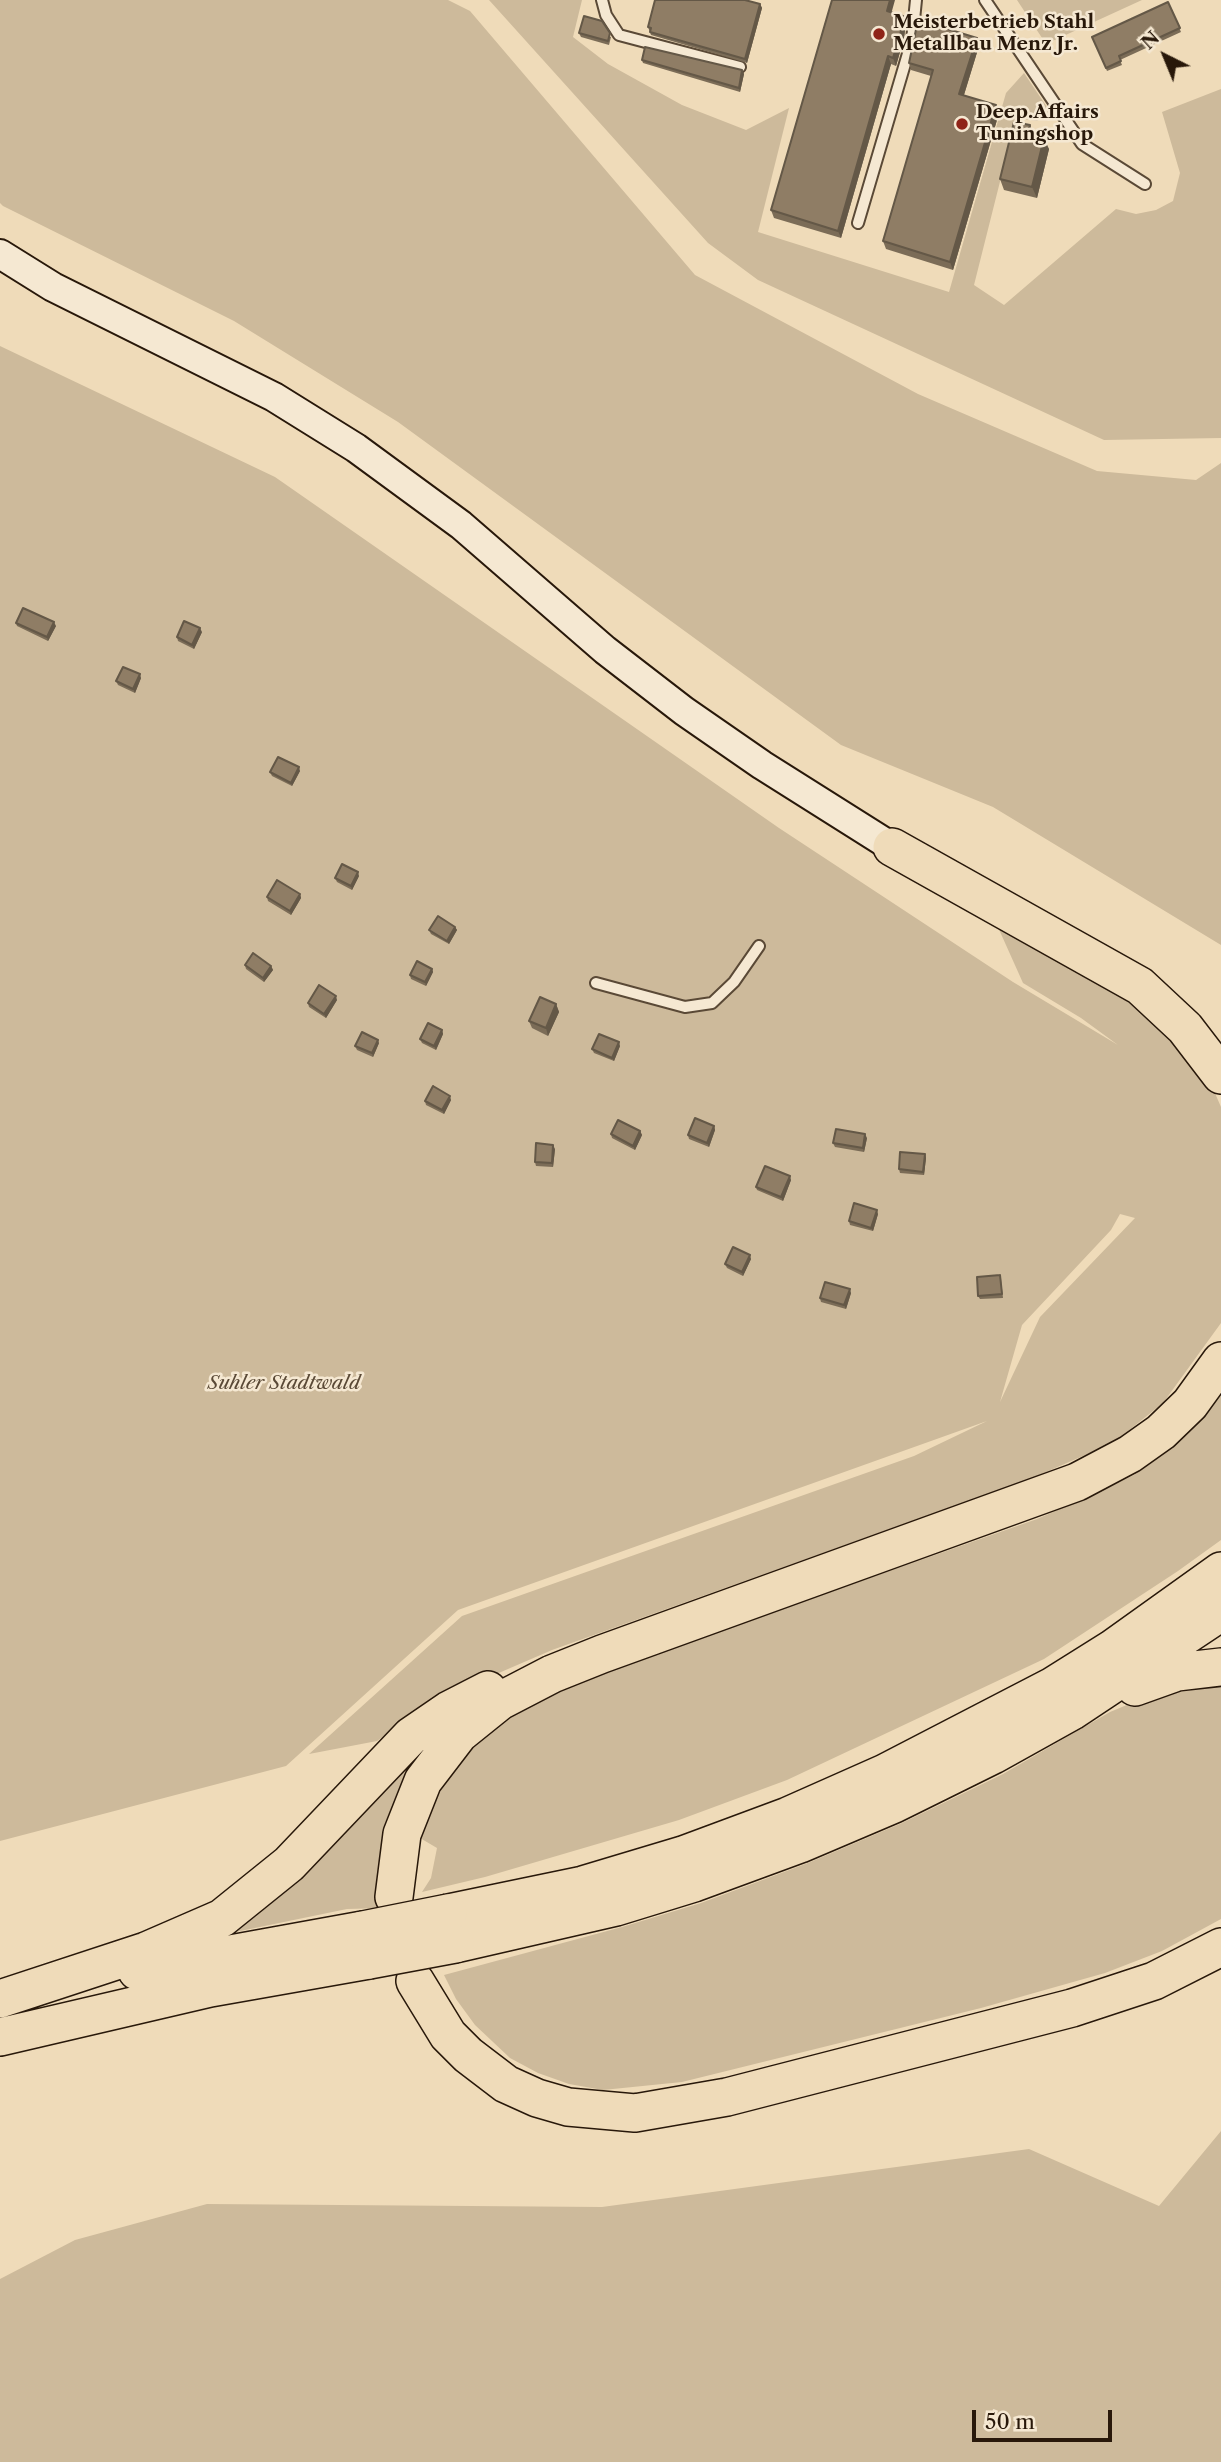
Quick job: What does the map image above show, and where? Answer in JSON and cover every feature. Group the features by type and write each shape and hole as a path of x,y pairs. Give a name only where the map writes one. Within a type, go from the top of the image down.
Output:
{"highway":[{"path":"892,847 1140,986 1185,1028 1221,1074"},
{"path":"394,1897 397,1860 406,1818 423,1781 445,1749 500,1701 552,1674 603,1654 1077,1482 1113,1464 1161,1432 1190,1404 1221,1361"},
{"path":"451,1929 683,1855 788,1816 885,1773 1041,1692 1112,1649 1221,1571"},
{"path":"0,2001 146,1969 366,1945 451,1929 616,1907 694,1883 800,1844 894,1804 993,1755 1072,1711 1221,1612"},
{"path":"0,2001 146,1951 222,1918 289,1864 373,1772 431,1721 490,1689 603,1654"},
{"path":"1072,1711 1177,1672 1221,1667"},
{"path":"0,2037 210,1988 366,1945"},
{"path":"415,1981 448,2035 474,2060 506,2084 537,2098 568,2107 635,2113 727,2097 1072,2008 1146,1984 1221,1947"}],"main road":[{"path":"0,254 53,287 274,397 356,448 461,525 605,650 684,710 762,765 892,847"}],"lane":[{"path":"602,0 606,15 619,35 740,67"},
{"path":"858,223 912,40 916,0"},
{"path":"985,0 1082,144 1145,184"},
{"path":"596,983 685,1007 712,1003 734,982 759,946"}],"green space":[{"path":"0,0 448,0 470,11 695,275 918,394 1097,471 1196,480 1221,463 1221,945 993,807 841,745 398,422 234,321 3,206 0,203"},
{"path":"489,0 582,0 573,37 608,64 682,105 746,130 789,108 758,232 949,292 1006,93 1024,73 1051,113 1037,121 1016,118 974,285 1004,305 1116,209 1136,214 1156,210 1173,201 1180,173 1162,112 1221,89 1221,438 1104,440 758,280 708,243"},
{"path":"1017,0 1142,0 1046,44"},
{"name":"Suhler Stadtwald","path":"0,346 275,477 779,828 1013,982 1118,1045 1081,1018 1023,983 997,925 1136,994 1211,1084 1221,1107 1221,1323 1163,1403 1113,1443 1032,1478 552,1650 427,1704 377,1741 309,1754 462,1616 914,1456 987,1421 458,1610 286,1766 0,1841","holes":["1120,1214 1135,1218 1040,1317 1000,1402 1022,1325 1111,1230"]},
{"path":"1221,1394 1221,1540 1044,1659 787,1780 679,1820 485,1877 422,1892 431,1878 437,1848 420,1838 432,1805 467,1749 519,1709 612,1669 1037,1519 1097,1493 1134,1475 1164,1454 1193,1428"},
{"path":"1221,1682 1221,1919 1162,1951 1105,1973 981,2008 682,2082 603,2090 569,2084 538,2073 510,2058 475,2025 456,1999 444,1975 701,1903 808,1863 902,1823 1003,1774 1110,1712 1177,1684"},
{"path":"412,1760 382,1830 381,1870 386,1908 347,1909 216,1936"},
{"path":"1221,2131 1221,2462 0,2462 0,2279 75,2240 207,2204 602,2207 1029,2149 1159,2206"}],"building":[{"path":"655,0 745,0 760,4 745,59 650,32 651,28 648,27"},
{"path":"832,0 890,0 887,11 903,16 893,58 888,56 838,231 771,210"},
{"path":"1168,2 1180,28 1119,56 1121,61 1106,68 1092,37"},
{"path":"584,16 602,21 610,33 608,41 579,33"},
{"path":"918,20 977,38 959,94 996,105 950,262 883,241 933,70 909,63"},
{"path":"645,47 742,70 739,88 642,60"},
{"path":"1014,122 1030,125 1028,134 1044,138 1032,187 1000,179"},
{"path":"23,608 54,622 47,637 16,623"},
{"path":"184,621 200,628 192,645 177,637"},
{"path":"123,667 140,674 133,689 116,681"},
{"path":"278,757 299,767 291,783 270,772"},
{"path":"342,864 358,872 351,886 335,878"},
{"path":"277,880 300,894 290,911 267,897"},
{"path":"438,916 455,927 447,941 429,930"},
{"path":"253,953 271,966 263,978 245,965"},
{"path":"417,961 432,969 425,982 410,975"},
{"path":"319,985 336,996 324,1014 308,1003"},
{"path":"540,997 556,1004 546,1028 529,1021"},
{"path":"428,1023 442,1030 434,1046 420,1039"},
{"path":"362,1032 378,1040 372,1053 355,1046"},
{"path":"599,1034 619,1042 612,1058 592,1049"},
{"path":"433,1086 450,1096 442,1110 425,1101"},
{"path":"695,1118 714,1126 707,1143 688,1135"},
{"path":"618,1120 640,1131 633,1146 611,1134"},
{"path":"836,1129 865,1134 863,1148 833,1143"},
{"path":"536,1143 553,1145 552,1163 535,1162"},
{"path":"900,1152 925,1154 923,1172 899,1169"},
{"path":"765,1166 790,1176 781,1197 756,1187"},
{"path":"854,1203 877,1210 871,1228 849,1221"},
{"path":"733,1247 750,1255 742,1272 725,1264"},
{"path":"1000,1275 1002,1294 978,1296 977,1277"},
{"path":"825,1282 850,1289 844,1305 820,1298"}],"place":[{"name":"Meisterbetrieb Stahl Metallbau Menz Jr.","path":"879,34"},
{"name":"Deep.Affairs Tuningshop","path":"962,124"}]}
